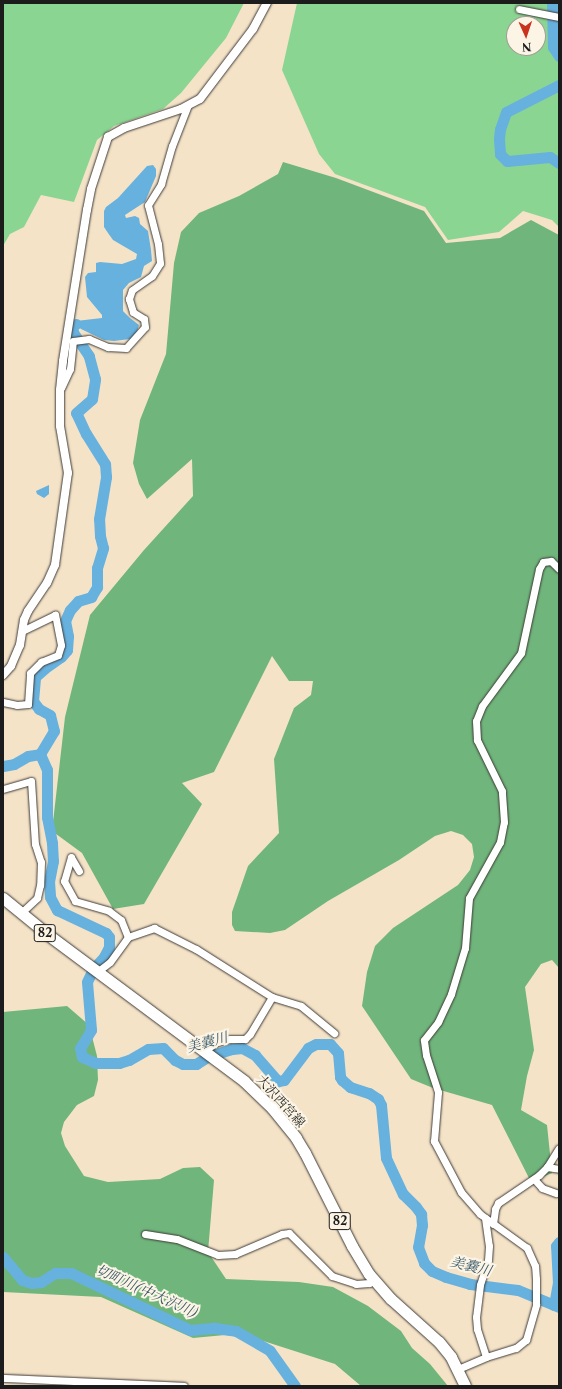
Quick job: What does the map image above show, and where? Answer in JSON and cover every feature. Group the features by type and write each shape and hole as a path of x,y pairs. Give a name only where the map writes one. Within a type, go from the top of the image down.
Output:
{"main road":[{"name":"大沢西宮線","path":"3,898 94,970 244,1081 272,1108 296,1138 314,1168 352,1246 374,1280 391,1299 439,1342 451,1357 465,1386"}],"street":[{"path":"4,673 11,666 20,645 24,620 28,611 53,570 67,491 68,473 60,426 60,390 87,210 91,190 108,137 124,128 188,106 200,100 253,29 267,3"},
{"path":"518,9 559,17"},
{"path":"60,390 70,369 73,341 89,339 108,347 126,348 145,327 144,319 133,312 129,299 132,290 152,276 160,263 158,244 148,205 161,184 172,146 188,106"},
{"path":"458,1369 522,1344 526,1340 534,1317 536,1304 535,1266 527,1248 485,1218 461,1192 434,1141 438,1092 426,1055 424,1040 438,1022 451,994 465,948 469,898 500,842 504,822 502,791 477,740 476,721 482,706 522,653 539,569 543,562 551,561 559,569"},
{"path":"3,702 17,706 28,704 30,673 41,662 58,655 61,645 54,614 22,631"},
{"path":"3,789 31,781 35,844 41,862 40,886 37,898 21,913"},
{"path":"79,871 71,857 64,882 76,901 110,911 121,920 128,937"},
{"path":"94,970 110,962 128,937 154,928 196,949 272,996 301,1006 334,1034"},
{"path":"208,1054 216,1042 230,1038 244,1039 250,1034 272,996"},
{"path":"493,1224 495,1209 498,1203 547,1167 559,1149"},
{"path":"547,1167 559,1169"},
{"path":"534,1178 542,1188 556,1193"},
{"path":"485,1218 489,1246 487,1263 478,1297 477,1329 486,1357"},
{"path":"145,1234 177,1239 218,1255 235,1254 282,1234 289,1233 332,1276 356,1284 369,1283 374,1280"},
{"path":"3,1378 184,1386"}],"green space":[{"path":"3,3 244,3 226,38 181,93 163,109 114,126 97,140 74,202 41,195 24,227 10,234 3,246"},
{"path":"297,3 559,3 559,227 552,220 523,211 499,232 448,240 425,207 335,174 319,154 282,70"},
{"path":"283,162 336,178 424,211 446,243 500,238 531,220 559,235 559,968 552,960 541,964 525,987 534,1050 527,1076 521,1110 547,1125 552,1173 531,1182 492,1105 433,1088 411,1079 362,1006 367,972 375,946 393,928 458,885 470,870 474,857 472,844 463,835 451,831 435,836 399,860 328,901 285,930 270,933 235,931 232,925 232,912 248,866 279,833 274,759 294,708 311,695 313,681 289,681 272,656 214,772 182,783 202,804 144,904 113,909 82,853 52,831 65,717 90,615 144,550 193,496 192,459 147,499 139,484 133,463 140,420 166,354 174,263 181,232 199,213 239,196 278,174"},
{"path":"67,1006 89,1025 97,1056 98,1080 94,1096 77,1105 64,1122 61,1133 65,1146 84,1176 108,1182 160,1179 183,1168 200,1167 214,1180 208,1252 226,1279 299,1282 333,1287 368,1306 401,1331 412,1348 430,1364 448,1386 361,1386 335,1364 251,1337 225,1335 193,1338 101,1297 3,1292 3,1258 5,1256 3,1253 3,1012"}],"water":[{"path":"153,165 156,169 156,176 145,202 125,215 126,218 135,216 139,218 140,224 148,231 151,250 152,261 144,266 141,277 129,283 123,290 123,311 139,325 137,332 130,339 114,341 104,340 81,329 76,324 76,321 102,318 102,315 87,297 85,277 88,273 96,272 96,263 122,264 136,259 137,254 113,240 104,227 104,211 106,207 118,198 147,166"},
{"path":"49,485 49,494 44,498 37,494 36,491"}],"waterway":[{"path":"552,3 553,47 559,56"},
{"path":"559,85 506,112 500,129 499,139 500,154 507,161 550,157 559,163"},
{"path":"40,754 54,731 50,715 39,709 33,701 35,677 61,657 67,650 68,636 65,621 70,610 78,601 91,597 97,587 97,568 103,548 100,536 99,519 106,477 105,464 86,434 76,413 92,399 95,379 89,356 73,332 72,325 76,324"},
{"name":"美嚢川","path":"3,766 14,764 28,756 40,754 47,770 47,817 52,843 53,861 49,881 50,897 57,910 106,933 109,937 109,947 104,957 93,969 87,982 91,1030 80,1048 82,1057 96,1063 119,1063 129,1060 148,1049 163,1048 175,1060 183,1064 196,1064 209,1056 232,1049 242,1048 255,1055 278,1081 284,1080 308,1048 316,1044 330,1044 338,1053 340,1077 342,1080 350,1087 369,1093 378,1099 381,1105 386,1158 403,1194 421,1214 422,1225 418,1247 424,1263 432,1271 446,1277 470,1284 518,1290 559,1307"},
{"path":"554,1305 558,1283 556,1246 559,1242"},
{"name":"切町川(中大沢川)","path":"3,1257 22,1280 32,1283 41,1282 55,1273 71,1273 190,1330 215,1328 236,1331 270,1351 295,1386"}]}
